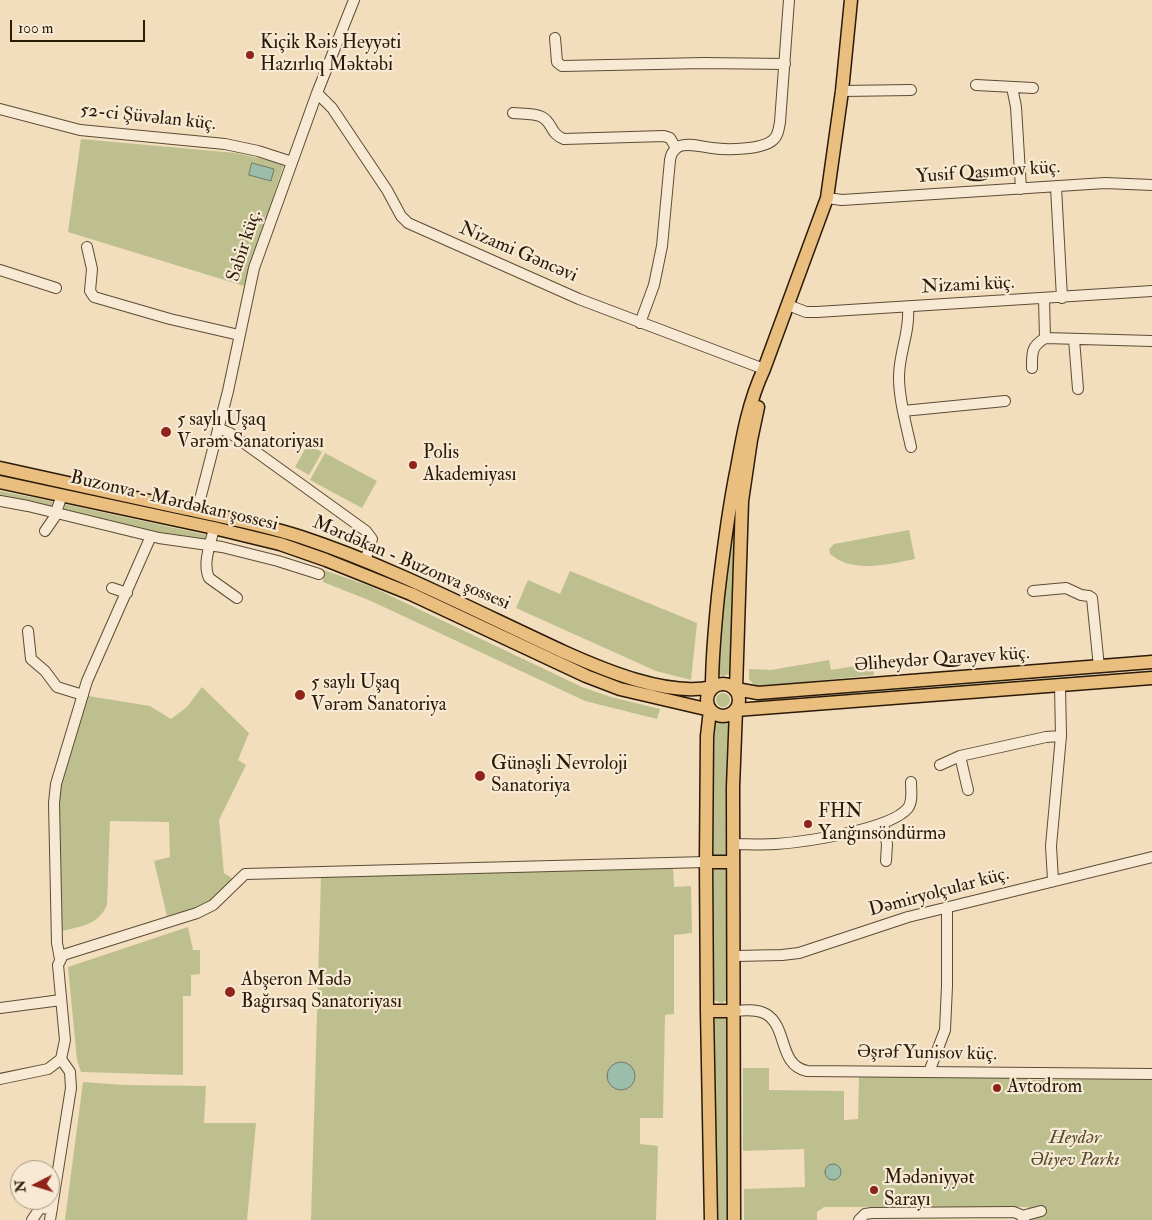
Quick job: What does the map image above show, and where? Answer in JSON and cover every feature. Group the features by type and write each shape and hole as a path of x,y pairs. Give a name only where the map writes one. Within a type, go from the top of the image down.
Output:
{"main road":[{"path":"736,710 723,716 714,714 707,706 707,696 712,687 715,626 728,514 750,403 764,370 827,198 842,91 851,0"},
{"path":"734,1220 734,748 736,710 739,699 736,689 742,502 764,370"},
{"name":"Mərdəkan - Buzonva şossesi","path":"0,468 197,511 283,532 365,561 572,656 623,676 678,689 694,690 712,687"},
{"name":"Buzonva - Mərdəkan şossesi","path":"0,482 280,544 411,594 586,676 620,689 710,710"},
{"name":"Əliheydər Qarayev küç.","path":"736,689 758,694 1152,662"},
{"name":"Əliheydər Qarayev küç.","path":"736,710 1152,678"},
{"path":"905,682 906,697"},
{"path":"712,687 722,683 736,689"},
{"path":"710,710 707,736 706,862 711,1220"},
{"path":"706,862 734,862"},
{"path":"707,1011 735,1011"}],"street":[{"name":"Sabir küç.","path":"197,511 254,268 317,93 354,0"},
{"path":"640,323 652,293 656,275 664,228 672,153 676,148 687,145 716,149 734,149 763,145 776,137 780,122 789,0"},
{"path":"555,38 557,62 562,66 704,63 785,64"},
{"path":"976,85 1033,88"},
{"path":"1012,87 1016,107 1021,189"},
{"path":"842,91 911,90"},
{"name":"Nizami Gəncəvi","path":"317,93 332,108 408,224 533,279 640,323 764,370"},
{"name":"52-ci Şüvəlan küç.","path":"0,109 80,130 225,144 258,151 292,162"},
{"path":"513,113 539,116 548,122 554,134 564,139 664,136 670,138 676,148"},
{"name":"Yusif Qasımov küç.","path":"827,198 842,200 1114,183 1152,185"},
{"path":"1056,187 1062,298"},
{"path":"87,247 92,269 90,291 94,297 170,319 239,336"},
{"path":"0,270 56,288"},
{"name":"Nizami küç.","path":"788,305 811,312 1152,292"},
{"path":"1044,299 1045,338"},
{"path":"908,307 909,326 899,376 903,411 911,447"},
{"path":"1032,368 1033,349 1035,345 1045,338 1152,341"},
{"path":"1074,339 1078,389"},
{"path":"903,411 1005,401"},
{"path":"218,428 230,433 366,531 372,539 365,561"},
{"path":"46,531 56,514 62,495"},
{"path":"0,501 151,536 210,545 278,561 318,574"},
{"path":"214,528 206,565 209,578 237,598"},
{"path":"0,1079 48,1069 61,1059 65,1040 58,966 60,958 57,943 55,790 83,695 93,668 151,536"},
{"path":"112,588 127,593"},
{"path":"1033,591 1066,588 1081,596 1092,598 1099,666"},
{"path":"28,631 31,659 45,671 56,687 83,695"},
{"path":"1053,880 1051,846 1061,736 1060,686"},
{"path":"940,765 960,756 1061,736"},
{"path":"960,756 968,790"},
{"path":"733,844 794,842 837,835 883,823 908,808 911,802 911,782"},
{"path":"883,823 888,844 886,861"},
{"name":"Dəmiryolçular küç.","path":"735,956 798,953 908,917 1152,857"},
{"path":"60,958 67,952 197,913 213,904 240,878 249,873 706,862"},
{"path":"929,1072 945,1030 947,1010 947,908"},
{"path":"0,1008 61,1000"},
{"name":"Əşrəf Yunisov küç.","path":"735,1011 755,1011 766,1014 777,1028 785,1051 791,1061 801,1069 1152,1074"},
{"path":"60,1160 71,1088 70,1072 61,1059"},
{"path":"859,1220 865,1214 872,1213 936,1217 1014,1212 1023,1218 1041,1211"}],"green space":[{"path":"81,139 236,153 284,164 244,286 68,232"},
{"path":"308,444 322,452 309,475 295,467"},
{"path":"325,453 377,481 362,508 310,480"},
{"path":"0,491 55,502 54,510 0,497"},
{"path":"64,504 207,535 206,541 162,535 61,512"},
{"path":"735,516 730,674 723,676 718,674 730,517"},
{"path":"909,530 915,559 882,565 860,566 839,560 830,554 829,549 834,544"},
{"path":"324,570 372,587 582,687 611,697 660,709 657,719 585,701 371,601 323,582"},
{"path":"570,571 697,623 691,680 656,671 516,608 528,580 560,594"},
{"path":"829,660 831,670 873,663 874,675 756,687 749,679 749,669 771,670"},
{"path":"202,687 249,733 238,760 246,765 219,820 224,873 233,879 211,901 198,908 167,916 154,861 170,857 169,822 110,821 107,905 98,918 88,924 60,932 58,790 88,696 150,706 171,719 187,707"},
{"path":"720,693 726,693 730,700 726,707 720,707 716,703 716,697"},
{"path":"713,722 728,722 728,855 712,855"},
{"path":"673,867 674,887 691,886 692,933 674,935 674,1014 665,1015 663,1118 640,1118 640,1144 658,1146 656,1220 311,1220 321,877"},
{"path":"712,869 728,869 728,1000 721,1003 714,1000"},
{"path":"188,927 193,950 200,950 200,974 191,975 191,996 183,996 183,1075 81,1072 77,1060 68,967"},
{"path":"722,1016 729,1020 729,1220 716,1220 714,1019"},
{"name":"Heydər Əliyev Parkı","path":"743,1068 769,1068 769,1090 844,1091 844,1120 858,1119 859,1077 1030,1077 1033,1080 1152,1078 1152,1220 1029,1220 1028,1207 824,1207 817,1212 817,1220 744,1220 744,1189 805,1187 804,1149 743,1151"},
{"path":"83,1082 124,1085 206,1086 204,1123 256,1123 247,1220 65,1220"}],"shaded area":[{"path":"252,163 274,169 271,181 249,175"},
{"path":"621,1062 631,1066 635,1076 631,1086 621,1090 611,1086 607,1076 611,1066"},
{"path":"833,1164 839,1166 841,1172 839,1178 833,1180 827,1178 825,1172 827,1166"}],"place":[{"name":"Kiçik Rəis Heyyəti Hazırlıq Məktəbi","path":"250,55"},
{"name":"5 saylı Uşaq Vərəm Sanatoriyası","path":"166,432"},
{"name":"Polis Akademiyası","path":"413,465"},
{"name":"5 saylı Uşaq Vərəm Sanatoriya","path":"300,695"},
{"name":"Günəşli Nevroloji Sanatoriya","path":"480,776"},
{"name":"FHN Yanğınsöndürmə","path":"808,824"},
{"name":"Abşeron Mədə Bağırsaq Sanatoriyası","path":"230,992"},
{"name":"Avtodrom","path":"997,1088"},
{"name":"Mədəniyyət Sarayı","path":"874,1190"}]}
